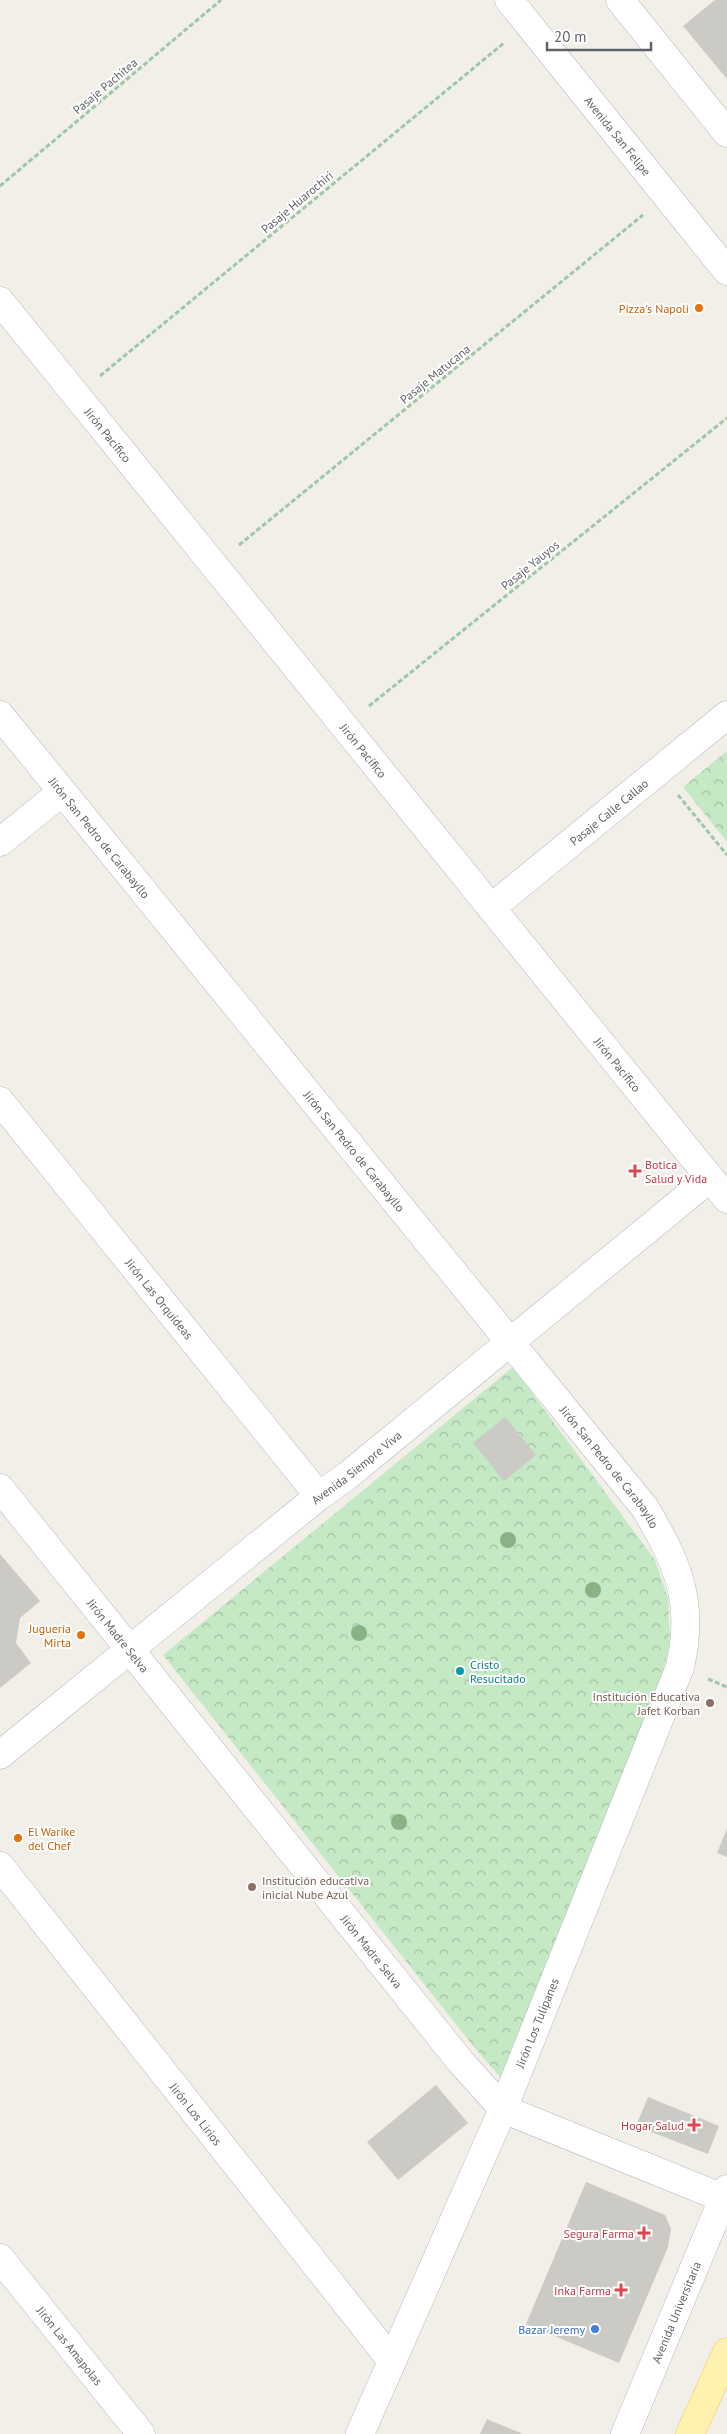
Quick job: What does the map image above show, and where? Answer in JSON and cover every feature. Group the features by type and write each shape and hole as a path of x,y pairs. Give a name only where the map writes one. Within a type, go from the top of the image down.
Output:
{"main road":[{"path":"690,2434 727,2352"}],"street":[{"name":"Avenida San Felipe","path":"509,0 727,271"},
{"path":"620,0 727,133"},
{"name":"Jirón Pacífico","path":"0,301 727,1199"},
{"name":"Jirón San Pedro de Carabayllo","path":"0,715 645,1508 664,1540 678,1571 685,1603"},
{"name":"Pasaje Calle Callao","path":"491,908 727,715"},
{"path":"0,842 62,792"},
{"name":"Jirón Las Orquídeas","path":"0,1101 319,1496"},
{"name":"Avenida Siempre Viva","path":"0,1755 319,1496 355,1470 710,1178"},
{"name":"Jirón Madre Selva","path":"0,1488 460,2061 503,2109 725,2194"},
{"name":"Jirón Los Tulipanes","path":"360,2434 503,2109 680,1667 686,1639 685,1603"},
{"name":"Jirón Los Lirios","path":"0,1866 392,2361"},
{"name":"Avenida Universitaria","path":"625,2434 725,2194"},
{"name":"Jirón Las Amapolas","path":"0,2258 141,2434"}],"path":[{"name":"Pasaje Pachitea","path":"0,186 221,0"},
{"name":"Pasaje Huarochiri","path":"78,395 528,24"},
{"name":"Pasaje Matucana","path":"214,566 666,196"},
{"name":"Pasaje Yauyos","path":"344,726 727,418"},
{"path":"659,771 727,855"}],"green space":[{"path":"727,751 727,842 683,787"},
{"path":"513,1367 655,1560 668,1599 670,1641 660,1685 501,2078 474,2047 163,1655"}],"building":[{"path":"715,0 727,0 727,79 683,26"},
{"path":"505,1417 536,1455 504,1481 473,1443"},
{"path":"0,1554 40,1601 20,1618 16,1643 31,1663 0,1688"},
{"path":"727,1829 727,1857 717,1853"},
{"path":"436,2085 468,2123 398,2180 367,2142"},
{"path":"648,2097 719,2126 708,2154 636,2126"},
{"path":"586,2182 665,2215 671,2229 668,2247 619,2363 526,2324"},
{"path":"487,2419 523,2434 480,2434"}],"place":[{"name":"Pizza's Napoli","path":"699,308"},
{"name":"Botica Salud y Vida","path":"635,1171"},
{"name":"Juguería Mirta","path":"81,1635"},
{"name":"Cristo Resucitado","path":"460,1671"},
{"name":"Institución Educativa Jafet Korban","path":"710,1703"},
{"name":"El Warike del Chef","path":"18,1838"},
{"name":"Institución educativa inicial Nube Azul","path":"252,1887"},
{"name":"Hogar Salud","path":"694,2125"},
{"name":"Segura Farma","path":"644,2233"},
{"name":"Inka Farma","path":"621,2290"},
{"name":"Bazar Jeremy","path":"595,2329"}]}
